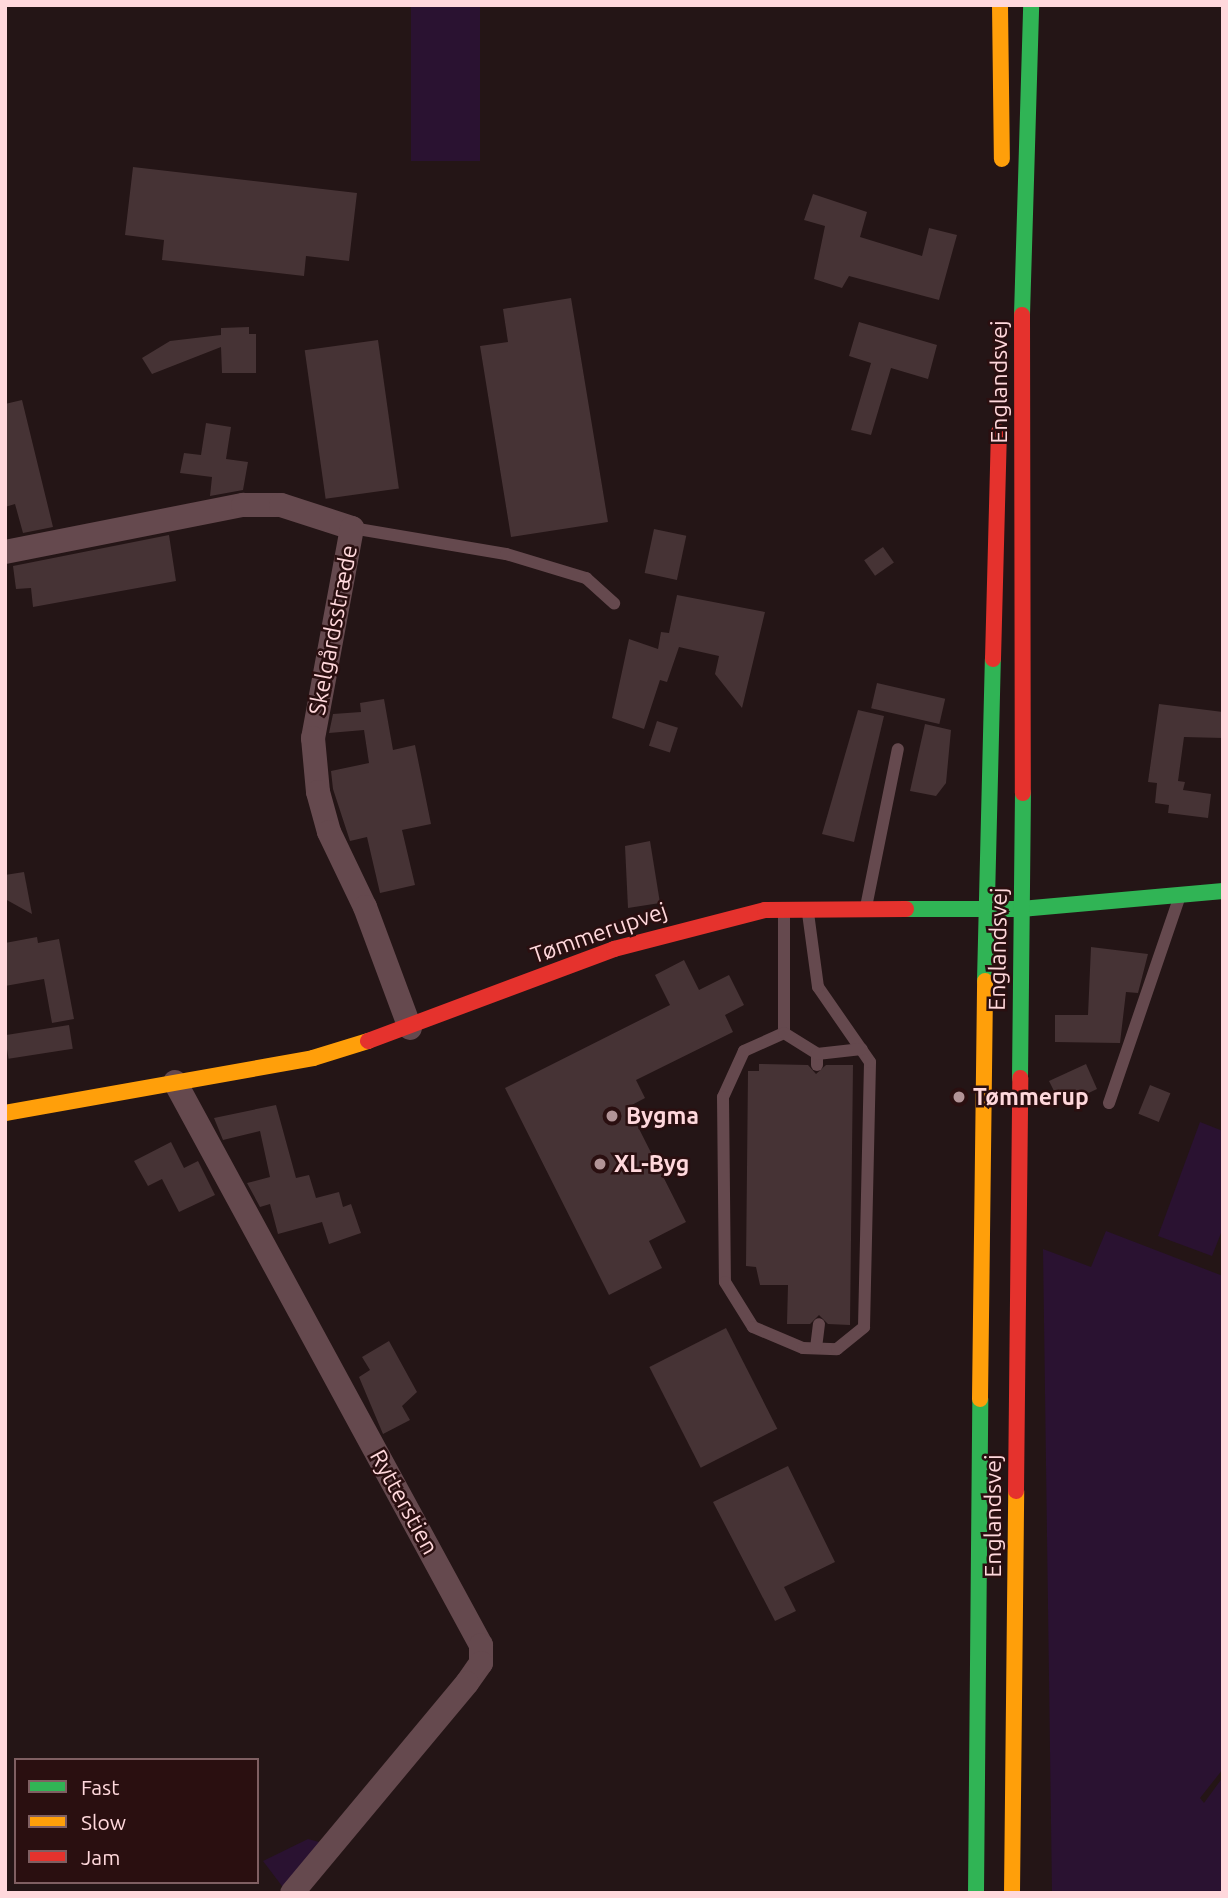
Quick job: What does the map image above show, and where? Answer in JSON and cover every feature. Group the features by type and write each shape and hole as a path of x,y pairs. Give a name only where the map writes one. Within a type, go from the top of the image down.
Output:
{"main road":[{"path":"1000,5 1002,177"},
{"name":"Englandsvej","path":"1013,1893 1021,909 1021,217 1031,5"},
{"name":"Englandsvej","path":"976,1893 986,909 999,412"},
{"name":"Tømmerupvej","path":"5,1113 313,1058 410,1028 614,949 699,923 784,910 1021,909 1223,891"}],"street":[{"name":"Skelgårdsstræde","path":"5,552 243,505 282,505 352,528 313,738 318,792 329,832 365,907 410,1028"},
{"name":"Rytterstien","path":"175,1082 481,1645 481,1663 467,1683 292,1893"}],"lane":[{"path":"352,528 506,554 586,578 614,603"},
{"path":"865,908 898,749"},
{"path":"1109,1103 1181,895"},
{"path":"784,1033 744,1051 723,1097 725,1282 753,1326 816,1348 837,1349 864,1327 870,1062 818,987 807,909"},
{"path":"784,910 784,1033"},
{"path":"784,1033 817,1059 862,1049"},
{"path":"816,1348 819,1324"}],"shaded area":[{"path":"411,5 480,5 480,161 411,161"},
{"path":"1200,1122 1223,1131 1223,1228 1212,1256 1158,1236"},
{"path":"1106,1231 1223,1276 1223,1769 1200,1798 1204,1803 1223,1777 1223,1893 1052,1893 1043,1249 1091,1267"},
{"path":"308,1839 323,1843 285,1890 263,1861"}],"building":[{"path":"133,167 357,193 349,261 306,256 304,276 162,260 164,240 125,235"},
{"path":"813,194 867,212 860,237 922,256 929,228 957,235 939,300 849,276 842,288 814,279 825,226 804,220"},
{"path":"571,298 608,522 511,537 480,346 508,342 503,309"},
{"path":"859,322 937,345 928,379 891,368 871,435 851,430 871,363 849,356"},
{"path":"249,327 249,334 256,334 256,373 222,373 221,347 152,374 142,358 170,341 221,335 221,328"},
{"path":"378,340 399,489 326,499 305,350"},
{"path":"22,400 53,527 23,533 15,504 5,507 5,404"},
{"path":"206,423 231,427 226,459 248,462 243,490 210,496 212,477 180,473 184,453 201,455"},
{"path":"654,529 686,536 677,580 645,573"},
{"path":"169,535 176,581 33,607 31,588 16,589 13,566"},
{"path":"883,547 894,563 875,576 864,560"},
{"path":"677,595 765,612 742,708 715,674 719,656 679,647 667,682 660,680 644,729 612,718 629,639 658,649 661,632 669,633"},
{"path":"877,683 945,699 939,724 871,708"},
{"path":"384,699 393,750 415,745 431,824 402,830 415,885 380,893 367,837 350,841 333,789 331,771 369,763 364,730 329,733 333,714 361,712 360,703"},
{"path":"1159,704 1223,712 1223,738 1184,737 1178,781 1185,782 1183,790 1211,794 1208,818 1168,813 1169,805 1155,803 1157,783 1148,782"},
{"path":"858,710 884,716 854,842 822,834"},
{"path":"657,721 678,728 670,753 649,746"},
{"path":"925,724 951,730 946,783 936,796 910,791"},
{"path":"650,841 660,903 628,908 625,846"},
{"path":"24,872 32,914 5,899 5,875"},
{"path":"37,937 38,943 59,939 74,1019 52,1023 44,979 5,986 5,943"},
{"path":"1091,947 1148,954 1138,993 1126,992 1120,1043 1055,1042 1055,1015 1088,1015"},
{"name":"XL-Byg","path":"684,960 699,990 729,975 744,1005 725,1015 733,1032 636,1080 645,1098 628,1107 686,1222 649,1241 662,1268 609,1295 505,1088 670,1005 655,975"},
{"path":"69,1025 73,1049 9,1059 5,1035"},
{"path":"759,1064 808,1065 816,1074 826,1065 853,1065 850,1325 828,1324 819,1315 810,1324 787,1324 788,1285 760,1285 756,1267 746,1266 748,1071 759,1071"},
{"path":"1086,1064 1097,1089 1078,1098 1057,1097 1049,1081"},
{"path":"1150,1085 1170,1093 1159,1122 1138,1114"},
{"path":"276,1105 296,1178 309,1175 316,1198 339,1192 343,1207 351,1204 361,1233 329,1244 322,1222 278,1234 270,1204 260,1207 247,1183 270,1177 260,1131 223,1140 214,1118"},
{"path":"171,1142 184,1168 198,1161 215,1195 179,1212 162,1179 148,1186 134,1161"},
{"path":"726,1328 777,1429 701,1468 649,1367"},
{"path":"389,1341 417,1392 402,1406 410,1420 383,1434 359,1377 370,1370 362,1357"},
{"path":"788,1466 835,1562 784,1587 796,1611 775,1621 713,1502"}],"traffic: fast":[{"path":"1022,315 1031,5"},
{"path":"985,981 993,659"},
{"path":"1020,1078 1023,793"},
{"path":"906,909 1021,909 1223,891"},
{"path":"976,1893 980,1399"}],"traffic: slow":[{"path":"1000,5 1002,159"},
{"path":"980,1399 985,981"},
{"path":"5,1113 313,1058 368,1041"},
{"path":"1012,1893 1016,1491"}],"traffic: jam":[{"path":"1022,315 1023,793"},
{"path":"993,659 999,432"},
{"path":"368,1041 614,949 765,910 906,909"},
{"path":"1016,1491 1020,1078"}],"place":[{"name":"Tømmerup","path":"959,1097"},
{"name":"Bygma","path":"612,1116"},
{"name":"XL-Byg","path":"600,1164"}]}
